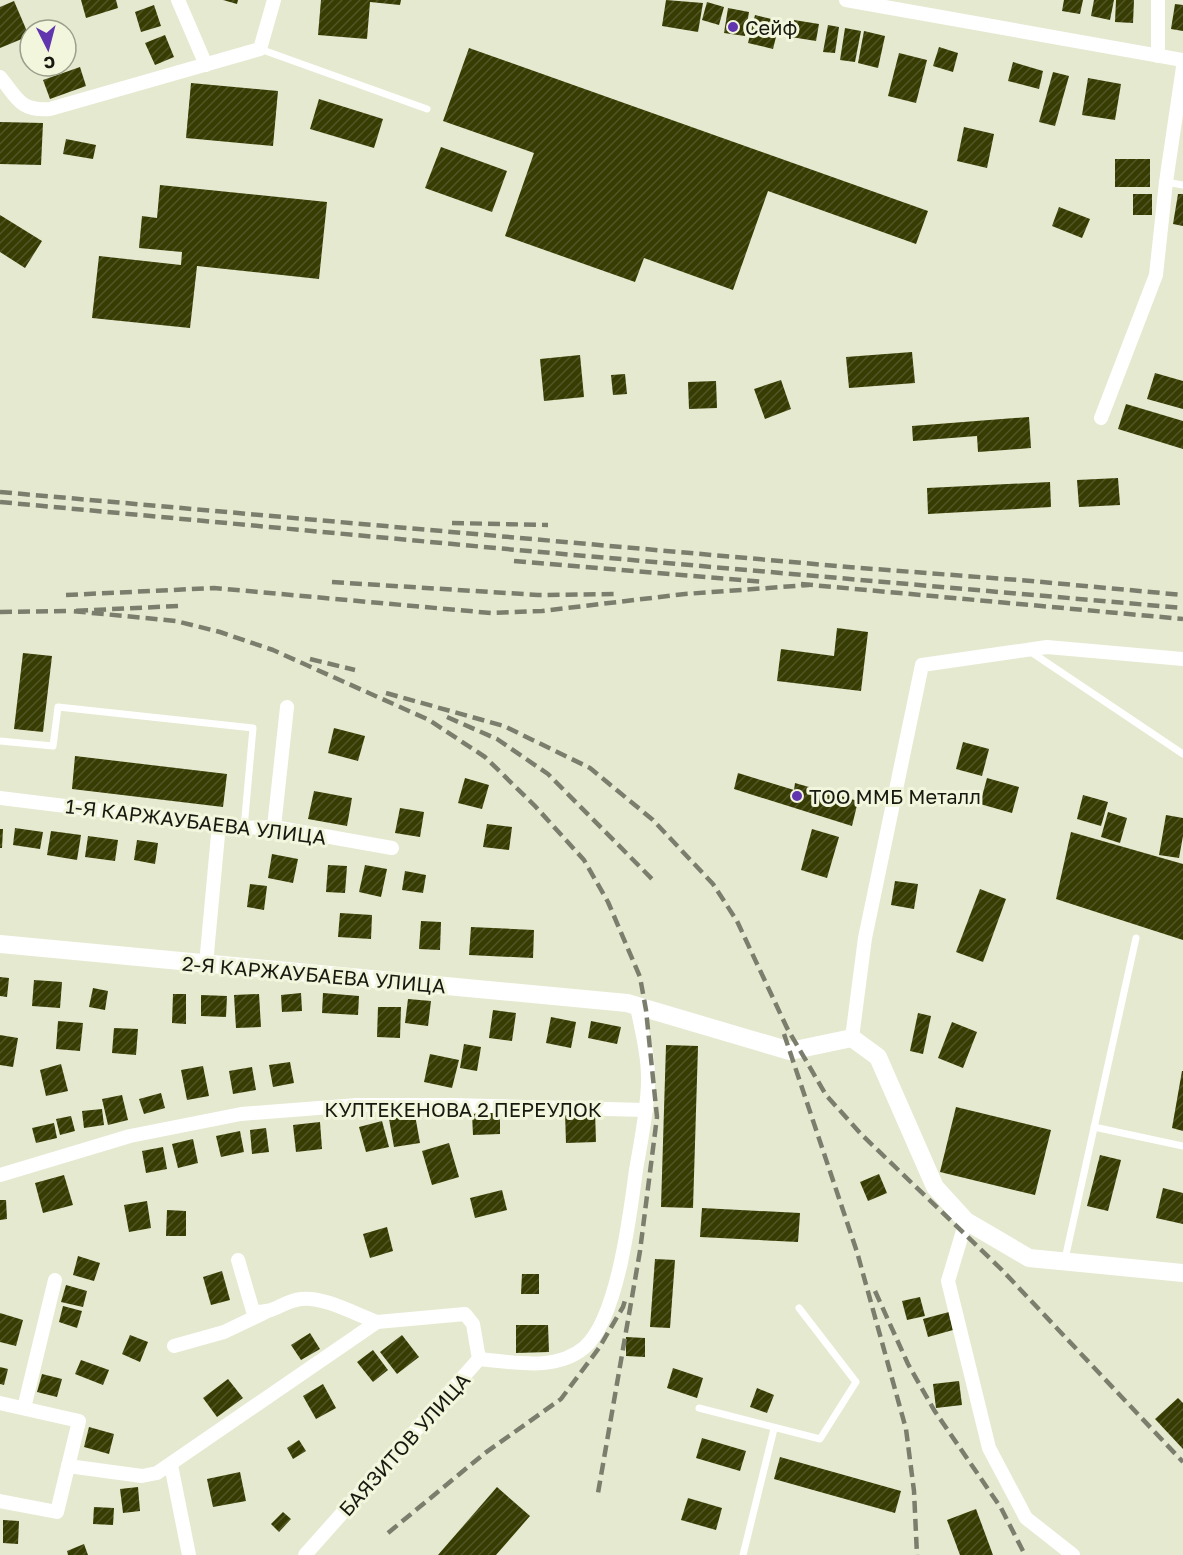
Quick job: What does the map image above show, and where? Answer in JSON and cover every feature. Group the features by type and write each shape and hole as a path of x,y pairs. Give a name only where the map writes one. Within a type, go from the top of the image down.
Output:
{"street":[{"path":"178,0 206,65"},
{"path":"0,77 22,105 34,110 50,109 260,49 274,0"},
{"path":"846,0 895,4 1183,60"},
{"path":"1158,0 1158,56"},
{"path":"1101,418 1156,275 1166,182 1183,68"},
{"path":"1183,659 1047,647 922,665 865,938 852,1038 878,1057 935,1187 966,1221 1029,1258 1183,1273"},
{"path":"274,827 287,707"},
{"name":"1-Я КАРЖАУБАЕВА УЛИЦА","path":"0,798 244,828 274,827 392,848"},
{"path":"206,964 219,824"},
{"name":"2-Я КАРЖАУБАЕВА УЛИЦА","path":"0,944 632,1005 790,1050 852,1038"},
{"path":"479,1359 542,1364 564,1359 585,1346 603,1322 623,1257 646,1110 648,1081 641,1027 632,1005"},
{"name":"КУЛТЕКЕНОВА 2 ПЕРЕУЛОК","path":"0,1175 130,1136 241,1114 369,1105 646,1110"},
{"path":"966,1221 948,1281 989,1448 1026,1518 1073,1555"},
{"path":"238,1260 253,1311 264,1313"},
{"path":"24,1408 55,1280"},
{"path":"174,1346 225,1332 299,1299 320,1299 376,1322"},
{"name":"БАЯЗИТОВ УЛИЦА","path":"305,1555 479,1359 473,1324 465,1314 376,1322"},
{"path":"68,1466 142,1476 157,1473 376,1322"},
{"path":"0,1403 79,1421 57,1512 0,1501"},
{"path":"171,1465 189,1555"}],"lane":[{"path":"260,49 427,109"},
{"path":"1166,182 1183,185"},
{"path":"1028,650 1183,754"},
{"path":"0,741 53,746 58,707 253,728 244,828"},
{"path":"1065,1262 1136,938"},
{"path":"1094,1127 1183,1146"},
{"path":"699,1408 820,1439 856,1382 799,1308"},
{"path":"743,1555 774,1429"}],"building":[{"path":"81,0 116,0 118,8 86,18"},
{"path":"223,0 238,0 237,4"},
{"path":"321,0 401,0 400,5 370,2 367,39 318,35"},
{"path":"666,0 703,3 698,32 662,26"},
{"path":"1064,0 1083,0 1080,14 1062,11"},
{"path":"1094,0 1114,0 1110,20 1091,16"},
{"path":"1116,0 1134,0 1133,23 1115,22"},
{"path":"14,1 21,18 18,18 18,41 0,48 0,7"},
{"path":"707,2 724,7 719,25 702,20"},
{"path":"1175,4 1183,5 1183,31 1171,29"},
{"path":"154,5 161,26 141,32 135,12"},
{"path":"728,8 749,12 745,36 724,33"},
{"path":"755,15 780,21 773,49 748,43"},
{"path":"794,20 819,24 816,41 791,37"},
{"path":"828,25 839,27 835,53 823,52"},
{"path":"845,28 861,31 855,62 840,60"},
{"path":"864,31 885,36 878,68 858,63"},
{"path":"165,35 174,57 155,65 145,43"},
{"path":"939,47 958,53 953,72 933,66"},
{"path":"469,48 928,211 916,244 768,191 733,290 644,258 635,282 505,236 534,153 443,121"},
{"path":"899,53 927,60 916,103 888,96"},
{"path":"1013,62 1043,71 1039,89 1008,81"},
{"path":"80,67 86,86 50,99 43,80 78,78 78,68"},
{"path":"1053,72 1069,76 1055,126 1039,122"},
{"path":"1088,78 1121,84 1115,120 1082,115"},
{"path":"191,83 278,91 273,146 186,138"},
{"path":"319,99 383,119 374,148 310,129"},
{"path":"0,122 43,123 41,165 0,164"},
{"path":"964,127 994,134 987,168 957,161"},
{"path":"66,139 96,145 93,159 63,154"},
{"path":"441,147 507,171 492,212 425,188"},
{"path":"1115,159 1150,159 1150,187 1115,187"},
{"path":"160,185 327,202 319,279 197,266 190,328 92,318 99,256 181,265 182,252 139,248 142,216 157,218"},
{"path":"1133,194 1152,194 1152,215 1133,215"},
{"path":"1178,194 1183,194 1183,226 1173,224"},
{"path":"1059,207 1090,219 1082,238 1052,226"},
{"path":"0,215 42,241 25,268 0,252"},
{"path":"912,352 915,383 849,388 846,357"},
{"path":"580,355 584,397 544,401 540,359"},
{"path":"1155,373 1183,381 1183,409 1147,399"},
{"path":"625,374 627,394 613,395 611,375"},
{"path":"781,380 791,409 765,419 754,389"},
{"path":"716,381 717,408 689,409 688,382"},
{"path":"1126,404 1183,421 1183,449 1118,429"},
{"path":"1029,417 1031,448 978,452 977,436 913,441 912,426"},
{"path":"1118,478 1120,505 1079,507 1077,480"},
{"path":"1050,482 1051,507 928,514 927,488"},
{"path":"837,628 868,632 861,691 777,681 781,649 834,656"},
{"path":"23,653 52,656 43,732 14,729"},
{"path":"334,728 365,736 358,761 328,753"},
{"path":"963,742 989,749 982,776 956,769"},
{"path":"75,756 227,774 223,807 72,789"},
{"name":"ТОО ММБ Металл","path":"738,773 794,790 795,783 858,801 852,826 734,789"},
{"path":"465,778 489,785 482,809 458,803"},
{"path":"987,778 1019,787 1012,813 980,804"},
{"path":"314,791 352,798 347,826 308,819"},
{"path":"1083,795 1108,802 1101,826 1077,819"},
{"path":"400,808 424,812 420,837 395,833"},
{"path":"1108,812 1127,818 1120,843 1101,837"},
{"path":"1166,815 1183,818 1179,858 1159,855"},
{"path":"487,824 512,827 509,850 483,847"},
{"path":"15,828 43,832 40,849 13,845"},
{"path":"0,829 3,829 2,848 0,848"},
{"path":"812,829 839,837 827,878 801,870"},
{"path":"51,831 81,835 77,860 47,855"},
{"path":"1071,832 1183,864 1183,940 1056,899"},
{"path":"88,836 118,840 115,861 85,857"},
{"path":"137,840 158,843 155,864 134,860"},
{"path":"272,854 298,859 293,883 268,878"},
{"path":"328,865 347,866 345,893 326,892"},
{"path":"365,865 387,869 381,897 359,892"},
{"path":"405,871 426,875 423,893 402,890"},
{"path":"895,881 918,884 914,909 891,905"},
{"path":"250,884 267,886 264,910 247,907"},
{"path":"980,889 1006,899 983,962 956,952"},
{"path":"340,913 372,915 371,939 338,937"},
{"path":"421,921 441,922 440,950 419,949"},
{"path":"471,927 534,930 533,958 469,955"},
{"path":"0,977 9,978 7,997 0,996"},
{"path":"34,980 62,982 60,1008 32,1006"},
{"path":"93,988 108,991 105,1010 89,1007"},
{"path":"301,993 302,1011 282,1012 281,995"},
{"path":"323,993 359,996 358,1015 322,1013"},
{"path":"173,994 186,994 186,1024 172,1023"},
{"path":"259,994 261,1027 236,1028 234,995"},
{"path":"201,995 227,996 226,1017 201,1016"},
{"path":"408,999 431,1001 428,1026 405,1023"},
{"path":"378,1007 401,1007 400,1038 377,1037"},
{"path":"493,1010 516,1013 512,1041 489,1038"},
{"path":"918,1013 931,1016 923,1054 910,1051"},
{"path":"551,1017 576,1022 571,1048 546,1043"},
{"path":"58,1021 83,1023 80,1051 56,1049"},
{"path":"591,1021 621,1027 617,1044 588,1038"},
{"path":"952,1022 977,1032 963,1068 938,1058"},
{"path":"114,1028 138,1029 136,1055 112,1053"},
{"path":"0,1035 18,1038 13,1067 0,1065"},
{"path":"464,1044 481,1047 477,1071 460,1068"},
{"path":"666,1045 698,1046 693,1208 661,1207"},
{"path":"430,1054 459,1060 452,1088 424,1082"},
{"path":"290,1062 294,1083 273,1087 269,1065"},
{"path":"61,1064 68,1091 46,1096 40,1070"},
{"path":"203,1066 209,1096 187,1100 181,1070"},
{"path":"252,1067 256,1090 233,1094 229,1071"},
{"path":"1183,1071 1183,1131 1172,1128"},
{"path":"161,1093 165,1108 144,1114 139,1099"},
{"path":"122,1095 128,1120 108,1125 102,1099"},
{"path":"956,1107 1051,1130 1035,1195 940,1172"},
{"path":"102,1109 104,1125 84,1128 82,1111"},
{"path":"595,1111 596,1142 566,1143 565,1112"},
{"path":"500,1112 500,1134 473,1135 472,1114"},
{"path":"415,1115 420,1143 394,1147 389,1119"},
{"path":"71,1116 75,1131 60,1135 56,1119"},
{"path":"382,1121 389,1147 366,1152 359,1127"},
{"path":"320,1122 322,1149 296,1152 293,1125"},
{"path":"54,1123 57,1138 36,1143 32,1128"},
{"path":"266,1128 269,1152 252,1154 250,1130"},
{"path":"240,1131 244,1152 221,1157 216,1136"},
{"path":"193,1139 198,1163 178,1168 172,1144"},
{"path":"449,1143 459,1177 432,1185 422,1151"},
{"path":"163,1147 167,1169 146,1173 142,1151"},
{"path":"1100,1155 1121,1160 1108,1211 1087,1206"},
{"path":"879,1174 887,1193 868,1201 860,1182"},
{"path":"64,1175 73,1205 43,1213 35,1183"},
{"path":"1163,1188 1183,1193 1183,1224 1156,1218"},
{"path":"502,1190 507,1210 475,1218 470,1198"},
{"path":"0,1200 6,1200 7,1219 0,1220"},
{"path":"147,1201 151,1228 129,1232 124,1205"},
{"path":"702,1208 800,1213 798,1242 700,1237"},
{"path":"167,1210 186,1211 186,1236 166,1236"},
{"path":"387,1227 393,1251 370,1258 363,1234"},
{"path":"78,1256 100,1263 94,1281 73,1275"},
{"path":"655,1259 675,1260 670,1328 650,1327"},
{"path":"222,1271 230,1300 211,1305 203,1277"},
{"path":"522,1274 539,1274 539,1294 521,1294"},
{"path":"66,1285 87,1291 83,1307 61,1302"},
{"path":"920,1297 925,1316 907,1320 902,1301"},
{"path":"63,1306 82,1311 77,1328 59,1322"},
{"path":"949,1312 953,1330 928,1337 923,1319"},
{"path":"0,1313 23,1320 16,1346 0,1342"},
{"path":"516,1325 548,1325 549,1352 516,1353"},
{"path":"310,1333 320,1349 301,1360 291,1345"},
{"path":"130,1335 148,1342 140,1362 122,1354"},
{"path":"402,1335 419,1357 397,1374 380,1352"},
{"path":"626,1337 645,1338 645,1357 626,1356"},
{"path":"373,1350 388,1370 373,1382 357,1362"},
{"path":"81,1360 109,1370 103,1385 75,1374"},
{"path":"0,1367 8,1369 4,1385 0,1384"},
{"path":"673,1368 703,1378 697,1398 667,1388"},
{"path":"42,1374 62,1379 57,1397 37,1392"},
{"path":"228,1379 243,1398 217,1417 203,1398"},
{"path":"959,1381 962,1405 936,1408 933,1384"},
{"path":"323,1384 336,1408 316,1419 303,1396"},
{"path":"757,1388 774,1395 767,1413 750,1407"},
{"path":"1178,1398 1183,1403 1183,1449 1155,1419"},
{"path":"89,1427 114,1434 109,1454 84,1447"},
{"path":"702,1438 746,1451 740,1471 696,1458"},
{"path":"299,1440 306,1451 293,1459 287,1448"},
{"path":"780,1457 901,1491 895,1513 774,1479"},
{"path":"240,1472 246,1501 213,1507 207,1479"},
{"path":"138,1487 140,1511 123,1513 120,1489"},
{"path":"497,1487 530,1516 496,1555 438,1555"},
{"path":"688,1498 722,1508 716,1530 681,1520"},
{"path":"94,1507 114,1508 113,1525 93,1524"},
{"path":"976,1509 993,1555 960,1555 947,1520"},
{"path":"283,1512 291,1519 279,1532 271,1524"},
{"path":"3,1520 19,1521 18,1544 3,1543"},
{"path":"84,1544 88,1555 68,1555 67,1551"}],"railway":[{"path":"0,492 1183,595"},
{"path":"0,502 1183,608"},
{"path":"452,523 548,525"},
{"path":"514,561 765,582"},
{"path":"332,582 538,595 619,594"},
{"path":"801,584 1183,619"},
{"path":"66,595 214,588 491,613 542,611 685,594 809,585"},
{"path":"178,606 72,611 176,621 220,632 273,650 429,720 485,757 535,806 584,860 608,902 640,977 646,1010 657,1117 640,1251 598,1493"},
{"path":"0,612 72,611"},
{"path":"310,659 355,670"},
{"path":"386,693 504,726 590,768 653,820 713,884 737,921 787,1028 826,1095 861,1134 1002,1270 1183,1462"},
{"path":"447,717 497,739 548,774 654,881"},
{"path":"784,1034 857,1252 906,1429 914,1491 917,1555"},
{"path":"875,1291 908,1364 934,1410 1001,1508 1025,1555"},
{"path":"388,1533 485,1453 561,1399 599,1348 623,1307 626,1297"}],"place":[{"name":"Сейф","path":"733,27"},
{"name":"ТОО ММБ Металл","path":"797,796"}]}
